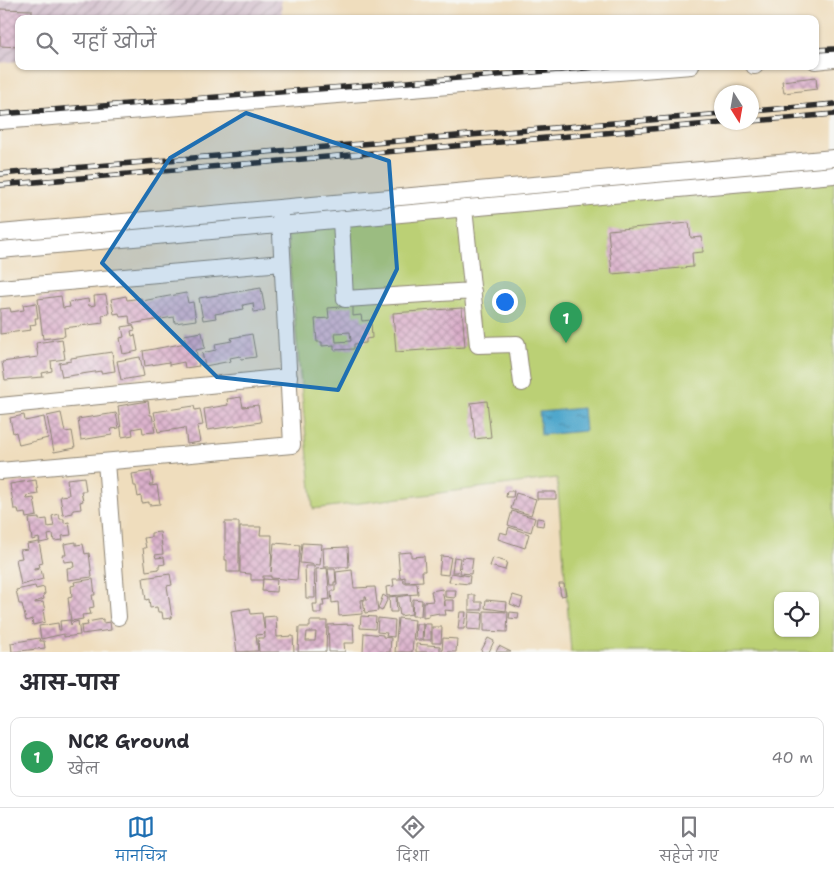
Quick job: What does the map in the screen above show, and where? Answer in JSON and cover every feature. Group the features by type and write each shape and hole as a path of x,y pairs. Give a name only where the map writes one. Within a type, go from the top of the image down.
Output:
{"street":[{"path":"819,61 834,59"},
{"path":"0,121 643,70"},
{"path":"0,233 834,158"},
{"path":"0,250 834,175"},
{"path":"0,471 292,445 279,208"},
{"path":"464,208 478,346 517,344 522,383"},
{"path":"341,219 345,299 472,291"},
{"path":"0,288 282,263"},
{"path":"0,406 289,376"},
{"path":"106,462 118,617"}],"highlighted area":[{"path":"246,113 389,161 397,269 338,390 217,377 102,263 170,158"}],"shaded area":[{"path":"0,0 281,0 282,15 15,15 15,61 0,63"}],"green space":[{"path":"834,159 834,652 571,652 557,478 313,509 284,208"}],"water":[{"path":"583,408 585,431 541,435 539,412"}],"building":[{"path":"0,9 32,10 32,15 15,15 15,47 0,46"},
{"path":"816,77 817,89 784,93 782,81"},
{"path":"689,223 691,238 702,237 703,252 692,253 693,267 612,274 608,230"},
{"path":"261,288 265,310 254,312 253,303 243,305 244,309 215,314 216,318 203,320 199,298"},
{"path":"186,293 188,303 193,302 196,320 175,323 174,317 130,324 129,316 120,317 119,313 114,314 111,299 126,296 127,300 141,298 142,301"},
{"path":"106,295 109,314 102,315 103,323 64,328 65,336 43,339 38,299 61,296 63,308 70,307 69,302 88,299 89,306 95,305 94,296"},
{"path":"36,303 38,318 35,318 36,324 30,325 31,330 0,334 0,309 10,308 11,312 24,310 23,305"},
{"path":"353,306 353,316 361,315 362,321 371,320 372,338 366,339 366,343 354,344 354,349 334,350 334,345 322,346 322,342 317,342 315,319 329,318 328,308","holes":["350,332 351,341 336,342 335,333"]},
{"path":"462,308 465,347 396,352 393,313"},
{"path":"133,325 135,330 131,331 132,336 135,335 138,351 123,354 120,338 124,337 122,327"},
{"path":"202,332 205,348 196,350 199,366 185,368 184,362 169,365 169,362 145,366 143,351 186,343 184,335"},
{"path":"252,334 256,357 241,359 240,356 230,358 231,361 205,366 202,353 216,350 215,344 232,341 231,338"},
{"path":"62,339 65,359 51,361 52,371 42,373 43,377 5,380 2,362 38,357 36,343"},
{"path":"112,352 115,371 101,373 101,371 62,377 59,363 71,361 71,358"},
{"path":"140,357 144,376 121,380 117,361"},
{"path":"241,397 243,407 258,405 261,422 207,430 204,409 228,405 227,399"},
{"path":"148,401 155,432 143,433 142,427 132,429 133,435 122,437 118,406"},
{"path":"487,401 491,437 475,439 471,403"},
{"path":"194,406 195,410 200,409 203,425 197,426 200,442 187,444 185,428 158,432 154,412"},
{"path":"61,413 65,432 72,431 75,448 54,452 47,416"},
{"path":"116,413 119,428 111,429 112,435 81,440 78,419"},
{"path":"24,415 25,421 44,417 48,438 19,445 16,432 13,433 10,418"},
{"path":"151,471 153,484 149,484 150,486 157,485 160,504 149,505 149,502 142,503 141,496 138,497 136,486 134,486 132,474"},
{"path":"84,477 86,491 81,491 83,501 80,502 81,509 73,510 73,513 63,515 60,496 69,495 67,479"},
{"path":"36,480 38,494 26,496 27,499 34,498 37,516 26,518 25,513 19,514 18,509 14,509 10,484"},
{"path":"507,491 514,491 513,497 506,497"},
{"path":"537,492 556,492 556,499 537,499"},
{"path":"516,493 536,499 531,515 511,509"},
{"path":"512,511 535,518 531,532 508,525"},
{"path":"59,514 60,519 64,519 64,523 69,522 71,535 62,536 63,540 54,541 53,534 48,535 49,541 40,543 39,538 32,540 29,519 47,519 48,527 54,526 52,516"},
{"path":"537,518 544,519 543,526 536,525"},
{"path":"225,522 239,522 239,572 227,572 227,560 225,560"},
{"path":"240,527 261,527 260,535 272,535 271,572 274,543 300,545 297,580 263,576 263,580 251,580 251,574 240,573"},
{"path":"509,527 529,534 525,548 498,539 500,532 507,534"},
{"path":"160,532 163,554 155,555 156,558 164,557 165,564 159,565 159,569 146,571 143,548 146,548 144,538 151,537 151,533"},
{"path":"39,542 43,563 39,564 40,567 34,568 34,570 41,569 43,579 21,585 16,559 22,558 20,550 28,549 27,544"},
{"path":"76,542 76,545 83,544 85,554 89,553 92,577 68,580 67,568 74,567 73,561 64,562 63,555 66,555 64,544"},
{"path":"302,543 322,544 320,565 300,563"},
{"path":"348,547 349,567 324,567 323,548"},
{"path":"411,552 411,557 424,556 425,571 422,571 423,581 405,582 405,577 400,578 398,553"},
{"path":"441,556 451,557 448,575 439,574"},
{"path":"454,557 460,558 458,572 452,572"},
{"path":"462,557 473,558 471,574 460,573"},
{"path":"493,558 507,562 505,570 490,566"},
{"path":"305,566 314,566 315,598 306,598"},
{"path":"327,568 330,599 323,600 324,606 321,606 321,613 314,613 313,604 317,604 316,569"},
{"path":"328,569 335,569 336,582 334,582 334,585 330,585"},
{"path":"352,570 354,588 375,587 378,611 365,613 363,600 367,600 365,597 365,599 361,600 362,614 339,616 338,602 332,603 331,591 335,591 335,585 337,585 336,572"},
{"path":"451,573 470,576 469,584 449,582"},
{"path":"170,574 172,585 167,586 172,618 163,619 162,612 158,612 157,607 150,608 149,599 146,600 143,578"},
{"path":"93,579 95,595 92,595 94,607 89,608 91,614 82,615 83,619 71,621 68,598 72,597 71,586 75,585 74,582"},
{"path":"263,579 277,580 276,592 262,591"},
{"path":"393,579 403,579 404,583 417,583 418,594 387,596 386,587 394,586"},
{"path":"559,584 564,584 566,595 561,596"},
{"path":"35,586 36,589 44,587 44,599 35,603 43,602 45,622 33,625 32,619 26,621 16,590"},
{"path":"442,589 445,606 445,600 454,600 454,611 445,610 446,615 439,615 439,613 423,618 423,602 433,601 431,591"},
{"path":"445,590 456,590 455,598 445,597"},
{"path":"383,595 388,598 382,611 378,609"},
{"path":"410,595 412,614 400,616 397,597"},
{"path":"469,595 475,595 475,602 482,602 482,610 469,610"},
{"path":"513,595 523,598 520,608 510,604"},
{"path":"396,596 397,612 390,612 389,597"},
{"path":"413,599 422,600 421,616 412,616"},
{"path":"486,600 507,602 506,611 485,608"},
{"path":"250,608 251,614 262,613 265,634 256,635 258,651 237,652 231,611"},
{"path":"484,611 508,612 507,632 484,631"},
{"path":"460,612 466,612 464,629 458,629"},
{"path":"469,612 483,613 481,630 467,629"},
{"path":"510,612 519,613 518,619 509,618"},
{"path":"276,616 277,637 293,636 294,652 259,652 258,638 265,638 264,617"},
{"path":"361,616 376,617 375,629 360,628"},
{"path":"378,618 395,620 394,637 386,636 387,633 377,632"},
{"path":"398,618 415,620 412,652 395,652"},
{"path":"103,619 103,623 110,622 111,630 82,634 81,626 88,625 87,622"},
{"path":"70,620 71,625 78,621 80,635 64,637 64,634 41,639 39,626 58,623 59,630 61,630 60,621"},
{"path":"310,621 327,621 326,652 298,652 299,627 310,627","holes":["307,632 316,632 315,641 306,641"]},
{"path":"353,624 354,643 344,643 345,652 329,652 328,625"},
{"path":"416,624 423,624 422,640 415,640"},
{"path":"424,624 431,624 431,640 423,640"},
{"path":"432,627 442,627 441,643 432,643"},
{"path":"364,633 391,638 390,652 363,652"},
{"path":"39,638 40,641 44,641 45,648 12,652 11,643"},
{"path":"443,638 457,639 456,652 442,652"},
{"path":"488,638 494,641 489,652 483,652 481,651"},
{"path":"416,644 440,646 440,652 416,652"},
{"path":"499,646 511,652 496,652"}],"railway":[{"path":"819,50 834,49"},
{"path":"0,114 559,70"},
{"path":"759,110 834,104"},
{"path":"759,120 834,114"},
{"path":"0,174 714,115"},
{"path":"0,185 714,124"}],"place":[{"name":"NCR Ground","path":"566,343"}]}
